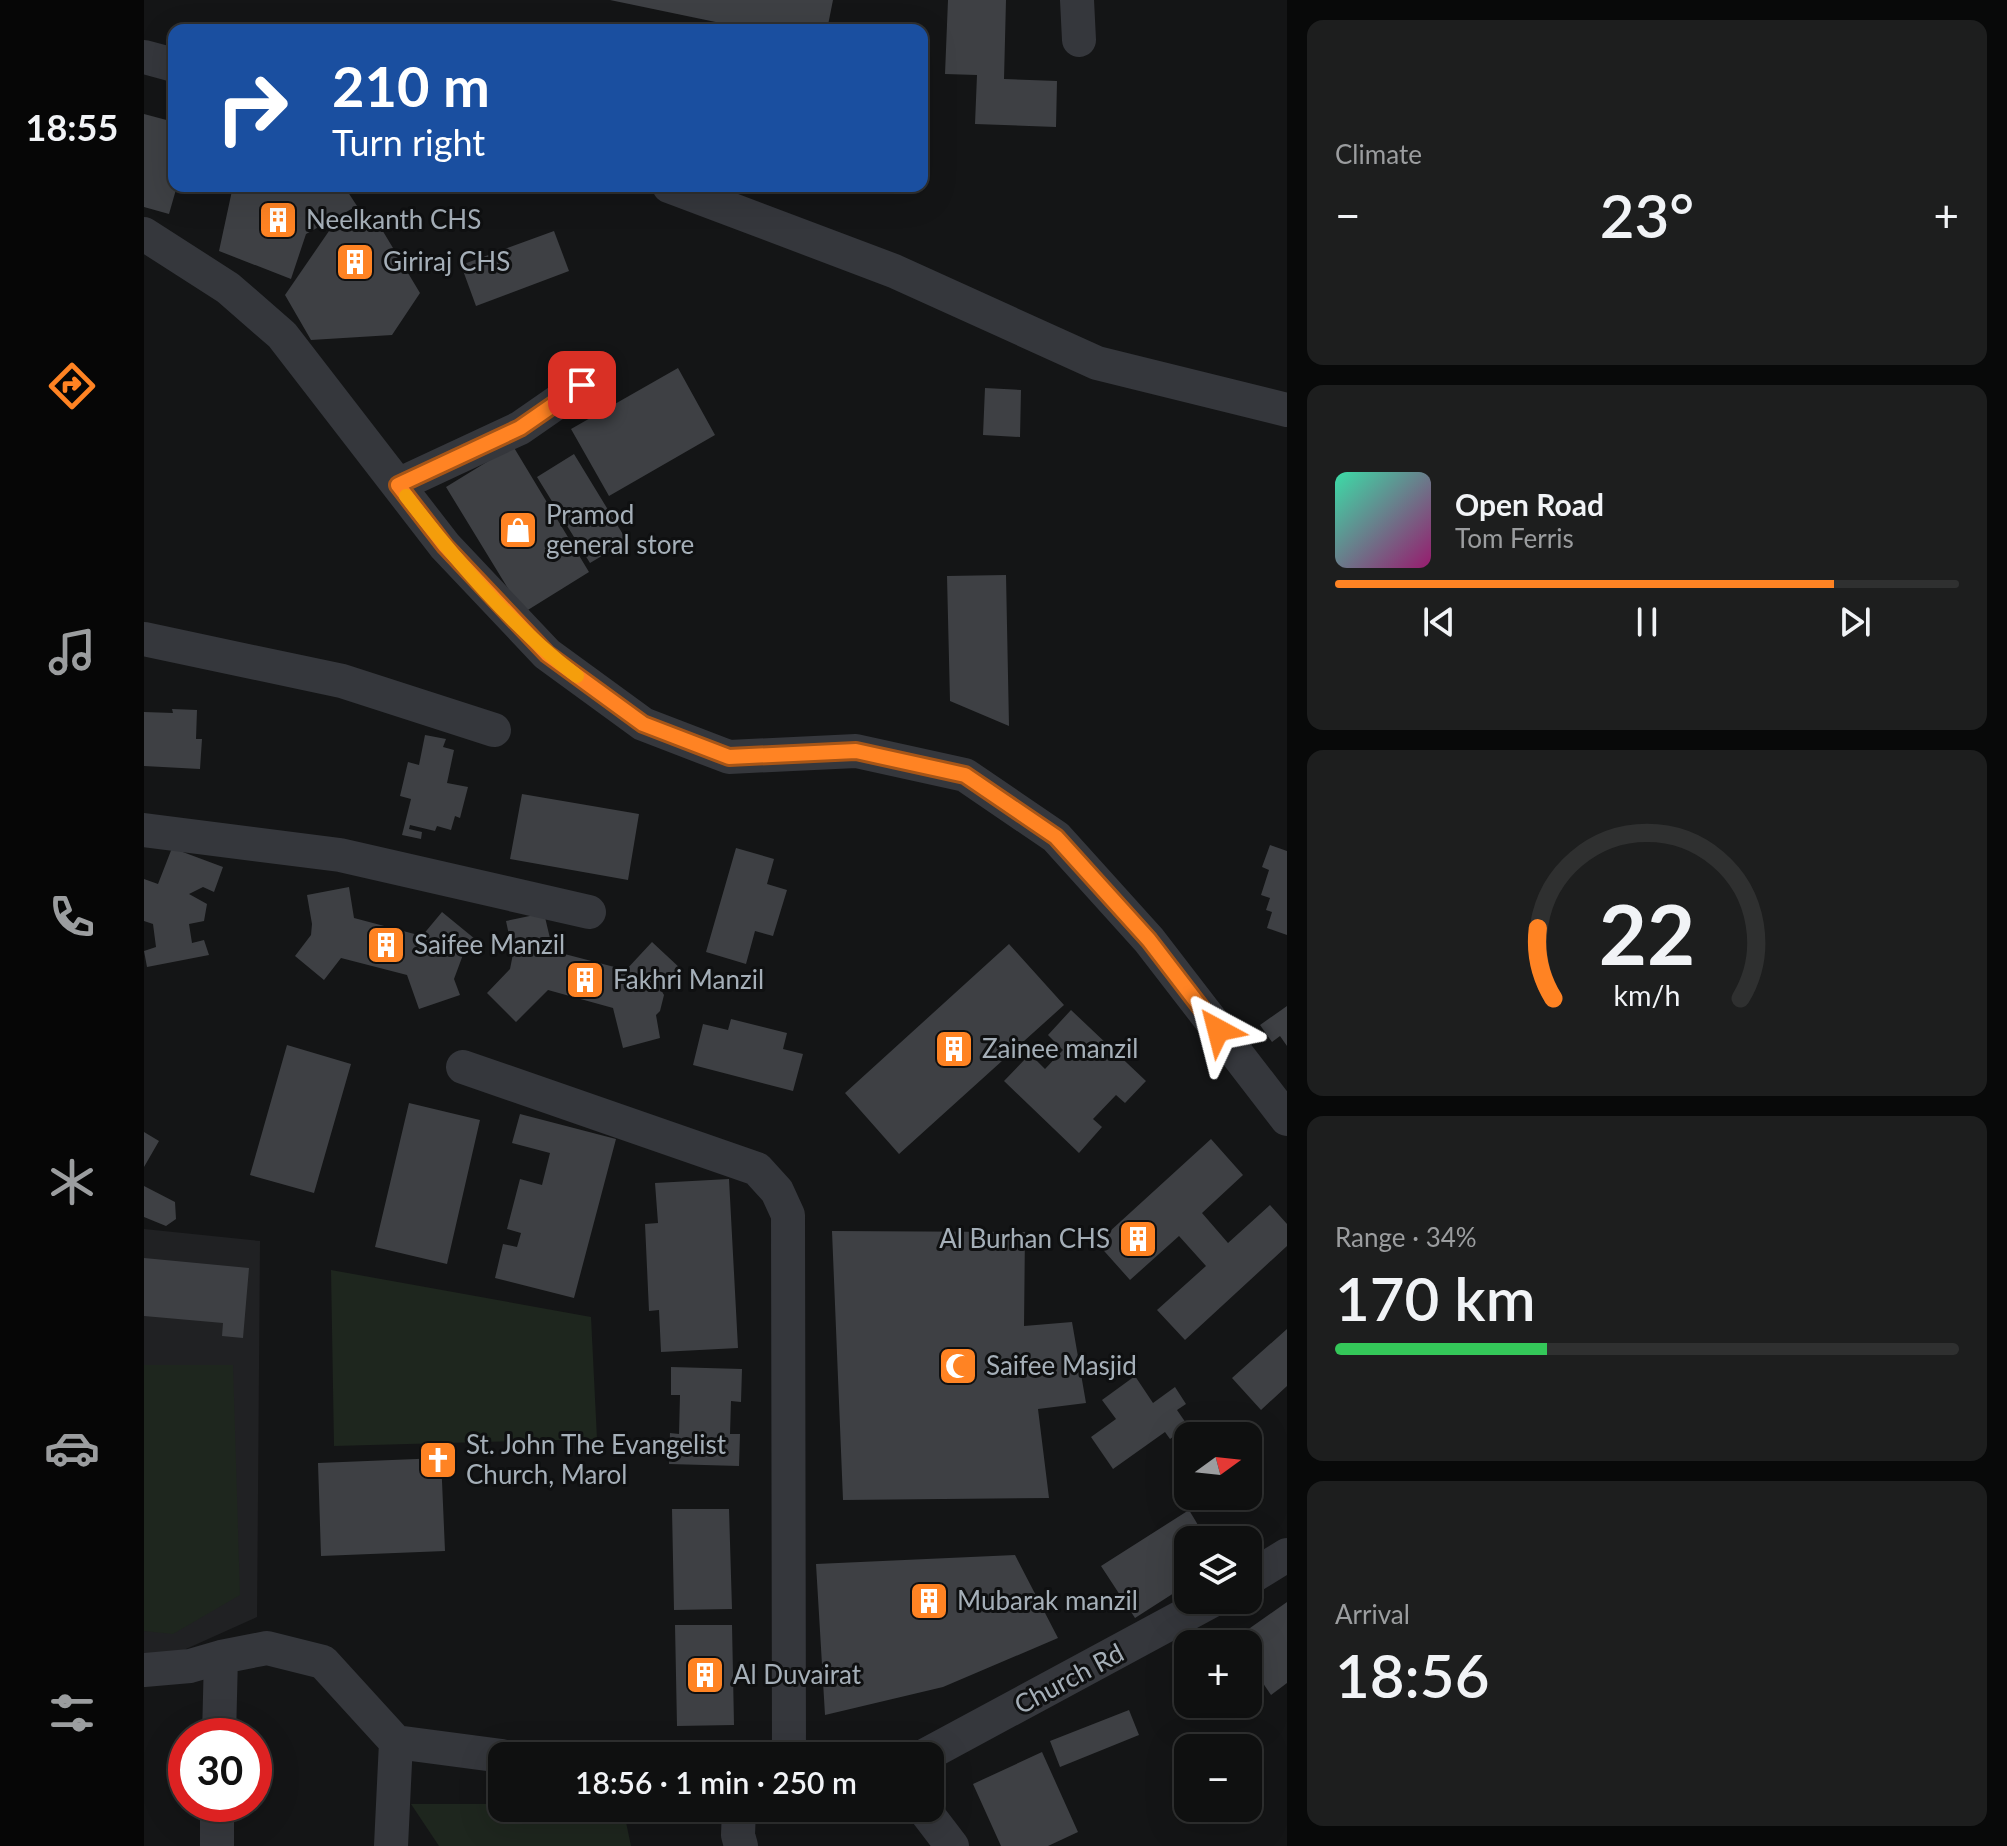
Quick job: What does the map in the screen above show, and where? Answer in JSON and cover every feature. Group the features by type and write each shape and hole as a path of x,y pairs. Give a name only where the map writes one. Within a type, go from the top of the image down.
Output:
{"street":[{"path":"1077,0 1079,40"},
{"path":"144,57 168,63"},
{"path":"685,192 894,271 1097,363 1287,410"},
{"path":"144,234 228,288 282,335 445,546 547,654 643,724 729,757 856,751 965,775 1056,837 1149,940 1287,1119"},
{"path":"398,485 520,428 582,385"},
{"path":"144,639 342,681 494,730"},
{"path":"144,830 340,855 589,912"},
{"path":"463,1067 757,1169 777,1191 788,1215 789,1742"},
{"path":"1262,1570 1287,1555"},
{"name":"Church Rd","path":"944,1745 1187,1614"},
{"path":"144,1670 190,1666 267,1648 323,1662 396,1742 488,1754"},
{"path":"219,1718 221,1657"},
{"path":"391,1846 396,1742"},
{"path":"217,1822 217,1846"},
{"path":"738,1822 741,1846"},
{"path":"934,1822 952,1846"}],"shaded area":[{"path":"144,1229 260,1241 257,1617 177,1653 144,1653"},
{"path":"331,1270 591,1317 597,1439 334,1446"},
{"path":"144,1365 233,1365 240,1595 173,1634 144,1631"},
{"path":"411,1804 488,1804 488,1822 626,1822 631,1846 439,1846"}],"building":[{"path":"610,0 833,0 828,24 725,24"},
{"path":"948,0 1006,0 1004,79 1057,81 1056,127 975,124 977,75 945,74"},
{"path":"144,114 168,120 168,192 175,192 169,214 144,207"},
{"name":"Neelkanth CHS","path":"232,192 348,192 357,206 306,234 291,279 219,251"},
{"name":"Giriraj CHS","path":"378,223 420,293 392,335 311,340 285,295 329,231"},
{"path":"554,231 569,271 476,306 461,265"},
{"path":"678,368 715,435 609,496 571,429"},
{"path":"985,388 1021,390 1020,437 983,435"},
{"name":"Pramod general store","path":"513,446 589,572 523,613 446,487"},
{"path":"574,454 627,541 590,563 537,477"},
{"path":"1006,575 1009,726 950,701 947,576"},
{"path":"172,709 197,710 196,739 202,739 200,769 144,766 144,712 173,713"},
{"path":"425,735 446,739 443,747 454,750 447,783 468,787 460,818 455,816 451,830 437,826 435,831 410,825 409,829 422,832 421,839 402,835 411,799 400,796 408,762 419,765"},
{"path":"522,794 639,814 628,880 510,859"},
{"path":"1270,845 1287,851 1287,935 1267,928 1272,912 1266,910 1270,898 1261,895 1269,870 1262,867"},
{"path":"172,848 223,867 214,892 203,887 189,894 207,904 204,921 189,924 192,943 204,940 209,955 147,967 144,951 156,947 153,924 144,921 144,879 158,884"},
{"path":"736,848 774,859 767,884 787,890 773,936 755,931 746,964 706,952"},
{"name":"Saifee Manzil","path":"349,887 354,918 422,936 442,912 475,939 464,952 454,979 460,995 419,1009 407,975 341,958 324,980 295,956 311,935 307,895"},
{"name":"Fakhri Manzil","path":"544,913 553,951 626,970 652,942 681,969 661,990 664,995 656,1015 660,1038 623,1048 613,1008 548,990 516,1022 487,993 510,969 513,954 506,921"},
{"name":"Zainee manzil","path":"1009,944 1064,1005 899,1154 845,1093"},
{"path":"1287,1006 1287,1046 1280,1036 1272,1042 1260,1025"},
{"path":"1071,1010 1146,1081 1125,1103 1116,1095 1093,1119 1102,1127 1079,1153 1004,1081 1030,1054 1045,1069 1063,1050 1048,1035"},
{"path":"731,1019 787,1033 783,1049 803,1054 793,1091 693,1065 703,1024 728,1030"},
{"path":"287,1045 351,1064 314,1193 250,1175"},
{"path":"409,1103 480,1120 447,1264 375,1247"},
{"path":"520,1114 616,1139 574,1298 495,1278 503,1244 517,1247 521,1233 507,1229 520,1179 542,1185 550,1153 512,1143"},
{"path":"144,1132 159,1141 144,1167"},
{"name":"Al Burhan CHS","path":"1211,1139 1243,1175 1202,1213 1228,1243 1270,1205 1287,1224 1287,1246 1185,1340 1157,1310 1206,1266 1179,1236 1130,1280 1097,1243"},
{"path":"729,1179 738,1348 661,1352 659,1310 649,1311 645,1224 658,1223 655,1183"},
{"path":"144,1186 175,1202 176,1219 166,1226 144,1217"},
{"name":"Saifee Masjid","path":"832,1231 1025,1232 1024,1326 1072,1322 1086,1403 1038,1409 1049,1498 843,1500"},
{"path":"144,1258 249,1268 243,1338 222,1336 223,1323 144,1316"},
{"path":"1287,1329 1287,1386 1261,1410 1232,1378"},
{"path":"671,1367 742,1369 741,1402 731,1401 730,1434 740,1434 739,1466 669,1464 670,1433 679,1434 680,1395 671,1395"},
{"path":"1135,1376 1153,1403 1175,1387 1186,1404 1177,1410 1185,1422 1174,1422 1174,1436 1170,1439 1165,1432 1113,1469 1091,1437 1116,1419 1102,1400"},
{"path":"441,1458 445,1551 321,1556 318,1463"},
{"path":"672,1509 729,1509 732,1609 674,1610"},
{"path":"1189,1510 1199,1526 1174,1526 1174,1593 1135,1618 1101,1566"},
{"name":"Mubarak manzil","path":"1015,1555 1058,1638 943,1687 825,1715 816,1564"},
{"path":"1287,1602 1287,1683 1271,1695 1262,1682 1262,1630 1247,1630"},
{"name":"Al Duvairat","path":"675,1625 732,1625 734,1725 677,1726"},
{"path":"1129,1710 1139,1735 1060,1767 1050,1741"},
{"path":"1042,1752 1078,1832 1048,1846 1001,1846 973,1784"}],"slow traffic":[{"path":"406,496 445,546 526,632 547,654 577,676"}],"place":[{"name":"Neelkanth CHS","path":"278,220"},
{"name":"Giriraj CHS","path":"355,262"},
{"name":"Pramod general store","path":"518,530"},
{"name":"Saifee Manzil","path":"386,945"},
{"name":"Fakhri Manzil","path":"585,980"},
{"name":"Zainee manzil","path":"954,1049"},
{"name":"Al Burhan CHS","path":"1138,1239"},
{"name":"Saifee Masjid","path":"958,1366"},
{"name":"St. John The Evangelist Church, Marol","path":"438,1460"},
{"name":"Mubarak manzil","path":"929,1601"},
{"name":"Al Duvairat","path":"705,1675"}],"route":[{"path":"582,385 520,428 398,485 445,546 547,654 643,724 729,757 856,751 965,775 1056,837 1149,940 1218,1030"}]}
